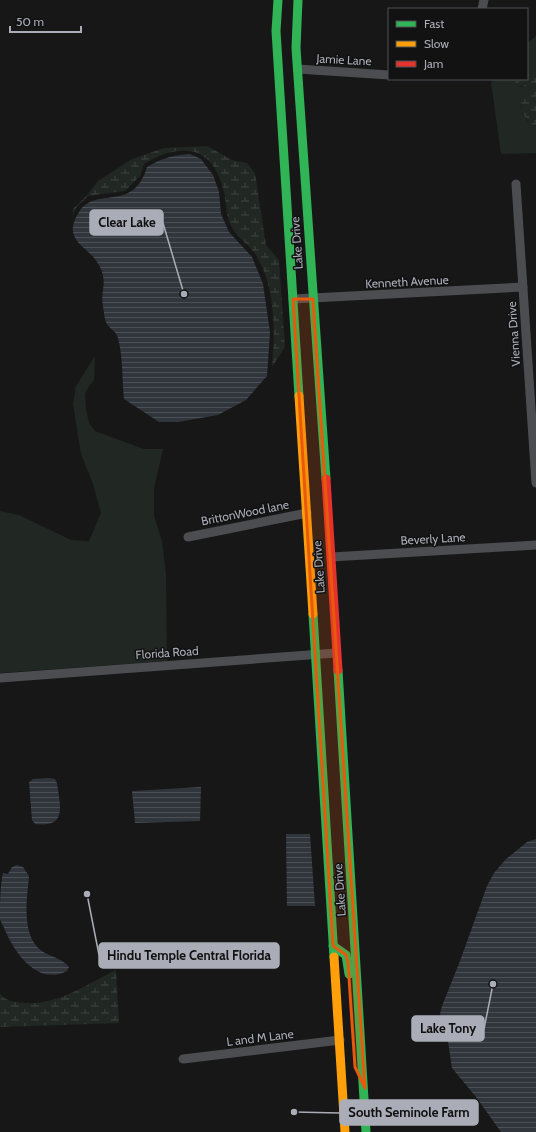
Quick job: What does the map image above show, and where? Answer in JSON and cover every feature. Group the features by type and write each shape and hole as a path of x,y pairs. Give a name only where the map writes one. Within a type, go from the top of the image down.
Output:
{"main road":[{"name":"Lake Drive","path":"278,0 276,31 294,299 314,654 365,1088 366,1132"},
{"name":"Lake Drive","path":"298,0 296,48 331,557 336,653 341,880 333,946 345,1132"},
{"path":"333,946 346,955 348,962 355,1067 365,1088"}],"street":[{"name":"Jamie Lane","path":"298,70 388,75"},
{"name":"Vienna Drive","path":"516,184 536,483"},
{"name":"Kenneth Avenue","path":"294,299 523,287"},
{"name":"BrittonWood lane","path":"188,537 307,513"},
{"name":"Beverly Lane","path":"331,557 536,545"},
{"name":"Florida Road","path":"0,678 336,653"},
{"name":"L and M Lane","path":"183,1059 340,1040"}],"highlighted area":[{"path":"293,299 313,299 365,1088 355,1067 348,963 346,955 333,946"}],"green space":[{"path":"536,36 536,70 528,70 528,42"},
{"path":"528,70 536,70 536,126 529,123 521,111 522,96 529,91 531,87 516,86 515,82 516,80 528,80"},
{"path":"493,80 516,80 515,82 520,87 531,86 522,103 521,111 529,123 536,126 536,153 501,154 491,82"},
{"path":"207,146 232,160 247,163 255,173 266,245 279,260 285,347 272,367 274,339 272,309 267,280 255,254 238,236 230,224 227,215 224,192 219,176 212,164 203,156 193,152 182,151 170,152 157,157 144,164 140,176 125,191 88,196 76,208 73,216 73,209 98,181 132,159 164,148"},
{"path":"95,356 94,380 85,394 89,423 95,431 144,449 163,449 154,488 154,516 162,541 166,575 167,661 0,673 0,511 19,515 71,540 89,541 101,513 93,484 81,454 73,404 76,386"},
{"path":"116,970 119,1023 0,1027 0,994 11,1001 25,1003 49,1001 72,992"}],"shaded area":[{"path":"190,154 201,159 213,175 219,192 221,214 229,232 252,257 263,284 270,332 267,376 246,400 218,415 178,422 159,422 124,399 120,345 116,334 105,320 102,301 104,283 102,273 100,267 90,253 75,237 73,231 74,222 79,212 86,204 95,200 124,195 133,190 141,181 147,167 158,161 179,155"},
{"path":"33,779 55,779 57,783 60,814 53,823 35,824 32,820 29,782"},
{"path":"201,787 200,821 135,823 132,791"},
{"path":"286,834 310,834 315,906 287,906"},
{"path":"536,839 536,1132 501,1132 476,1097 452,1068 447,1035 440,1014 487,886 494,873 506,859 527,842"},
{"path":"17,865 23,867 29,876 27,918 28,929 32,938 37,947 67,965 69,967 67,971 56,975 37,971 21,957 9,939 0,919 1,884 3,873 8,874 12,867"}],"traffic: fast":[{"path":"278,0 276,31 299,396"},
{"path":"298,0 296,48 326,479"},
{"path":"313,614 334,957"},
{"path":"338,670 366,1132"},
{"path":"333,946 346,955 349,974"}],"traffic: slow":[{"path":"299,396 313,614"},
{"path":"334,957 345,1132"}],"traffic: jam":[{"path":"326,479 338,670"}],"place":[{"name":"Clear Lake","path":"184,294"},
{"name":"Hindu Temple Central Florida","path":"87,894"},
{"name":"Lake Tony","path":"493,984"},
{"name":"South Seminole Farm","path":"294,1112"}]}
